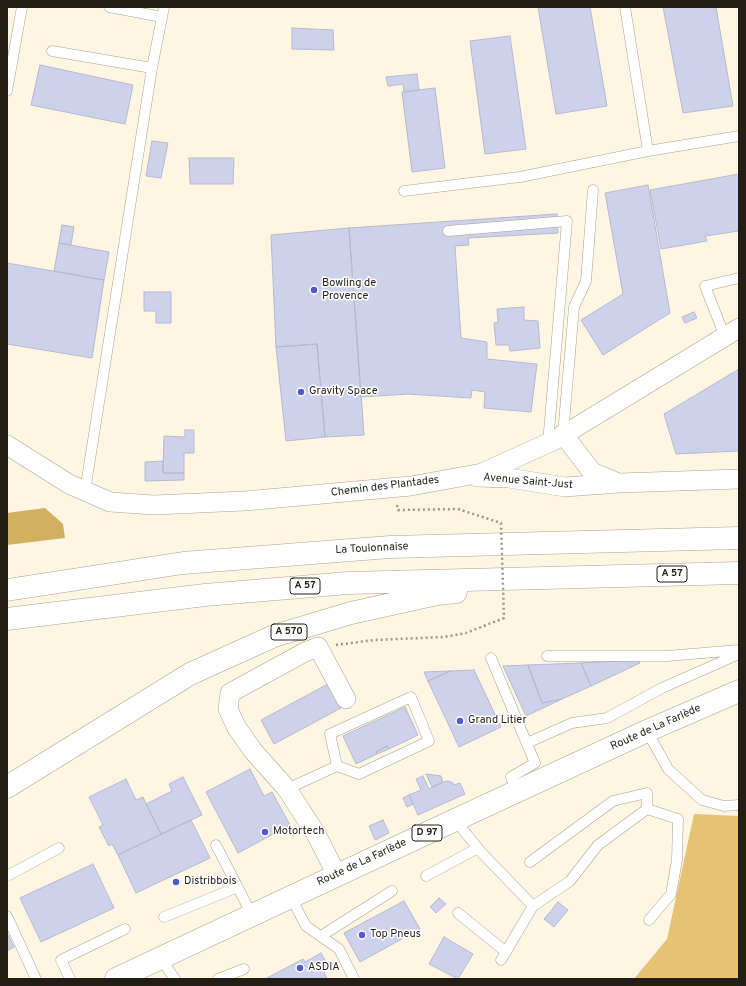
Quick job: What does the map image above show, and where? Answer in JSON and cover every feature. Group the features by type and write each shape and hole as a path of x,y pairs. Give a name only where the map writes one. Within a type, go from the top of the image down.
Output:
{"main road":[{"name":"La Toulonnaise","path":"7,590 183,563 390,547 739,538"},
{"path":"7,576 183,563"},
{"name":"A 57","path":"7,619 205,594 348,583 739,573"},
{"name":"A 570","path":"7,787 190,674 274,636 351,613 437,594 605,576"},
{"name":"Route de La Farlède","path":"116,979 290,896 647,731 739,691"}],"street":[{"name":"Chemin des Plantades","path":"7,445 69,484 110,502 154,505 245,501 395,487 482,473 556,438 732,333"},
{"name":"Avenue Saint-Just","path":"556,438 592,472 619,483"},
{"name":"Avenue Saint-Just","path":"461,476 509,478 565,487 619,483 739,479"},
{"path":"337,875 316,834 287,789 254,752 237,728 228,708 230,693 306,652 318,648 346,699"}],"lane":[{"path":"7,91 10,83 22,7"},
{"path":"85,491 152,68 163,12 109,7"},
{"path":"626,7 648,151"},
{"path":"52,51 152,68"},
{"path":"404,191 520,177 648,151 739,136"},
{"path":"556,438 574,307 586,281 593,190"},
{"path":"448,231 567,221 556,438"},
{"path":"732,333 705,286 739,278"},
{"path":"547,656 667,656 739,650"},
{"path":"527,743 572,723 607,718 662,688 739,654"},
{"path":"492,658 535,763 511,777 516,792"},
{"path":"287,789 337,766 359,774 429,741 411,697 330,734 337,766"},
{"path":"647,731 668,769 702,800 724,806 739,805"},
{"path":"530,862 613,801 647,793 647,809"},
{"path":"458,913 504,956 533,906 570,881 598,845 647,809"},
{"path":"647,809 678,819 677,860 671,894 649,920"},
{"path":"455,820 478,848 533,906"},
{"path":"216,845 252,915"},
{"path":"7,876 59,848"},
{"path":"426,876 478,848"},
{"path":"164,917 238,887"},
{"path":"321,936 392,891"},
{"path":"290,896 306,926 339,949 354,979"},
{"path":"7,916 36,979"},
{"path":"70,979 61,960 125,929"},
{"path":"160,958 175,979"},
{"path":"218,979 244,969"}],"path":[{"path":"318,648 374,640 444,637 466,633 504,618 501,523 458,509 398,510 395,487"}],"shaded area":[{"path":"45,508 63,524 65,538 7,545 7,513"},
{"path":"694,814 739,816 739,979 634,979 667,939"}],"building":[{"path":"538,7 590,7 607,106 556,114"},
{"path":"663,7 716,7 733,106 683,113"},
{"path":"292,28 333,30 334,50 292,49"},
{"path":"510,36 526,149 485,154 470,41"},
{"path":"40,65 133,85 125,124 31,105"},
{"path":"417,74 419,90 404,92 403,84 388,86 386,77"},
{"path":"435,88 445,168 412,172 402,92"},
{"path":"152,141 168,143 161,178 146,176"},
{"path":"189,158 234,158 233,184 190,184"},
{"path":"739,174 739,231 705,236 707,241 661,249 650,190"},
{"path":"648,185 670,313 603,355 581,320 623,294 605,193"},
{"path":"557,214 558,233 468,238 469,245 455,246 461,338 487,342 487,359 537,364 531,412 484,408 485,392 472,390 471,398 408,394 361,397 349,228"},
{"path":"62,225 74,227 71,245 59,243"},
{"name":"Bowling de Provence","path":"349,228 364,435 325,437 317,344 276,347 271,235"},
{"path":"59,243 109,252 104,280 54,271"},
{"path":"7,263 104,280 92,358 7,344"},
{"path":"144,292 171,292 171,323 156,323 156,311 144,311"},
{"path":"524,307 524,320 538,321 540,348 510,351 509,345 496,345 494,323 498,322 497,309"},
{"path":"694,312 697,318 685,323 682,317"},
{"name":"Gravity Space","path":"317,344 325,437 286,441 276,347"},
{"path":"739,369 739,451 676,454 664,414"},
{"path":"185,430 194,430 194,453 184,453 184,473 163,473 164,436 185,437"},
{"path":"163,461 163,473 184,473 184,480 145,481 145,462"},
{"path":"638,660 640,663 591,686 581,663"},
{"path":"581,663 591,686 562,699 542,703 528,665"},
{"path":"528,665 542,703 562,699 526,716 503,666"},
{"path":"474,670 501,727 459,747 428,681 450,671"},
{"path":"450,671 428,681 424,672"},
{"path":"328,684 341,708 274,744 261,720"},
{"path":"405,707 418,735 389,749 387,746 376,752 377,754 356,764 343,736"},
{"path":"387,746 389,749 377,754 376,752"},
{"path":"250,769 264,796 272,792 290,825 238,853 206,792"},
{"path":"426,774 441,776 443,782 432,787"},
{"path":"423,776 429,789 448,781 454,785 460,783 465,794 418,815 409,795 421,790 416,779"},
{"path":"183,777 202,815 161,834 146,804 172,791 169,784"},
{"path":"126,779 136,800 143,797 161,834 118,855 112,844 109,846 99,827 103,825 89,797"},
{"path":"409,795 413,804 407,807 403,798"},
{"path":"191,820 210,858 136,893 118,855"},
{"path":"383,820 389,833 375,840 369,826"},
{"path":"93,864 114,908 41,942 20,898"},
{"path":"439,898 446,904 436,913 430,907"},
{"path":"404,901 420,929 360,962 344,933"},
{"path":"558,902 568,910 554,927 544,919"},
{"path":"7,933 14,947 7,951"},
{"path":"444,937 473,954 458,979 429,964"},
{"path":"321,953 328,965 323,969 327,979 265,979 303,959 305,962"}],"place":[{"name":"Bowling de Provence","path":"314,290"},
{"name":"Gravity Space","path":"301,392"},
{"name":"Grand Litier","path":"460,721"},
{"name":"Motortech","path":"265,832"},
{"name":"Distribbois","path":"176,882"},
{"name":"Top Pneus","path":"362,935"},
{"name":"ASDIA","path":"300,968"}]}
